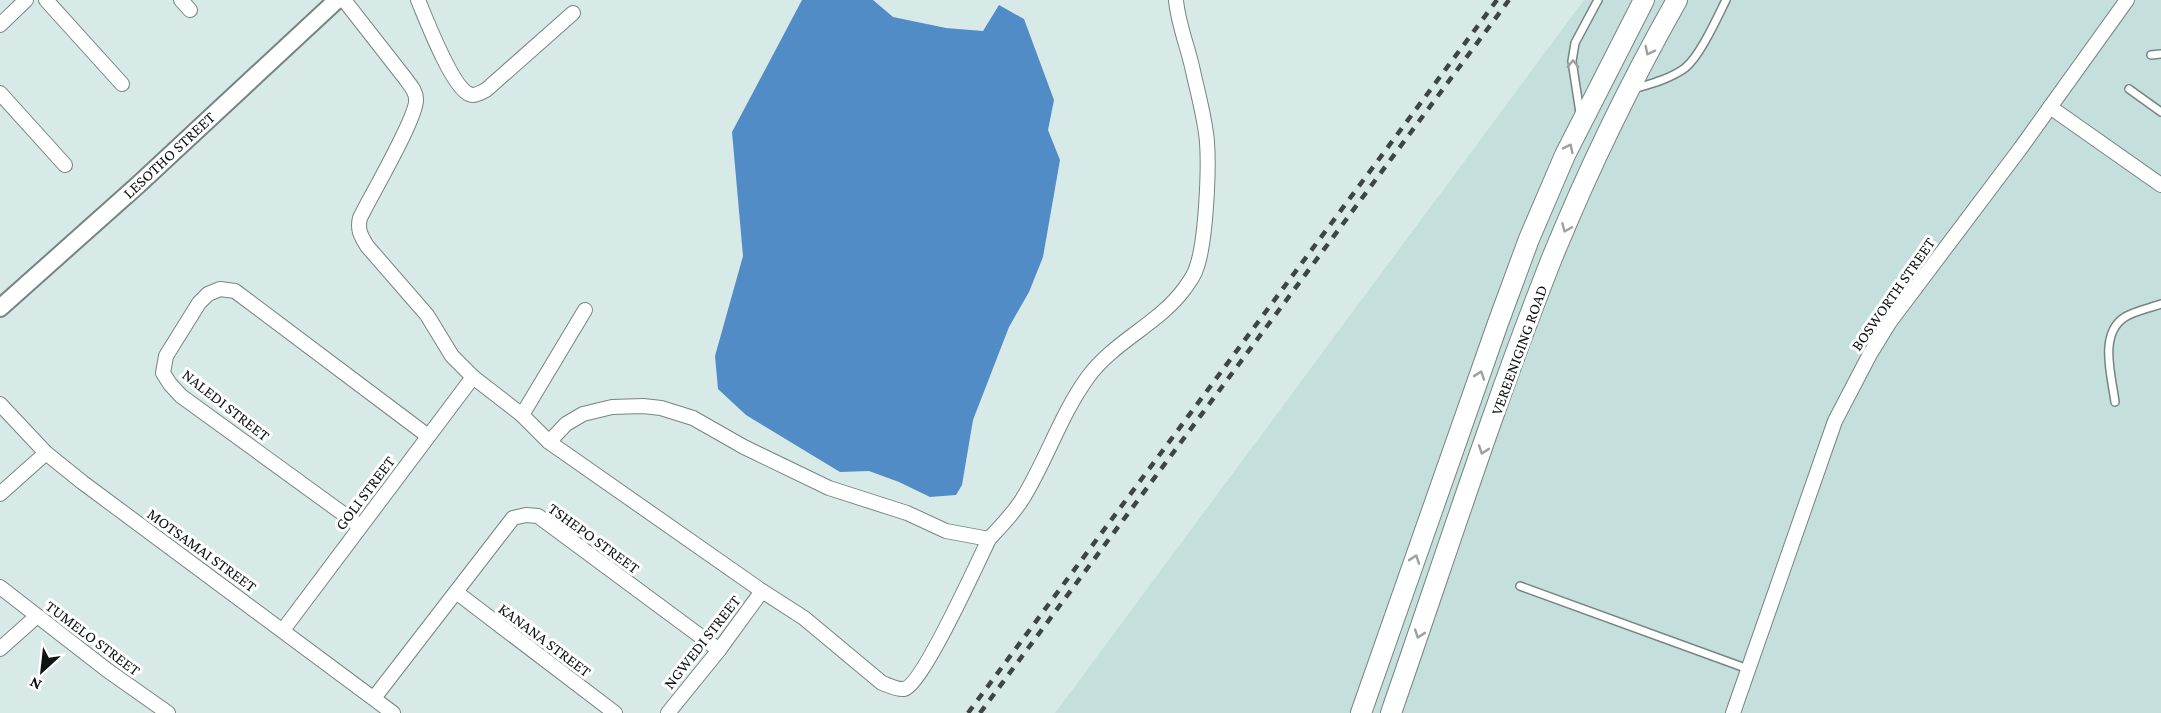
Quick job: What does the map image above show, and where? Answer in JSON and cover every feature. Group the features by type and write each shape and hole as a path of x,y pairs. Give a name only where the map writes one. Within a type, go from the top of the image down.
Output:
{"main road":[{"name":"VEREENIGING ROAD","path":"1361,713 1513,280 1565,155 1644,0"},
{"name":"VEREENIGING ROAD","path":"1391,713 1549,268 1629,91 1677,0"}],"street":[{"path":"0,25 26,0"},
{"path":"46,0 122,84"},
{"name":"LESOTHO STREET","path":"0,308 139,184 337,0"},
{"path":"344,0 405,78 416,98 412,117 360,218 358,227 360,234 367,246 427,315 452,356 473,377 522,415 549,442 826,634 882,683 894,688 905,689 912,684 939,642 989,539 1006,522 1024,497 1088,377 1102,360 1163,311 1183,291 1196,270 1202,241 1207,142 1193,68 1177,13 1176,0"},
{"path":"418,0 455,78 462,89 468,94 475,95 486,90 573,14"},
{"name":"BOSWORTH STREET","path":"1733,713 1835,421 1851,388 1889,323 2127,0"},
{"path":"0,93 65,165"},
{"path":"2050,107 2161,185"},
{"name":"NALEDI STREET","path":"360,526 181,396 170,384 163,373 166,356 200,303 208,294 220,289 235,291 428,436"},
{"path":"522,415 585,310"},
{"name":"GOLI STREET","path":"283,630 473,377"},
{"name":"MOTSAMAI STREET","path":"0,404 46,453 82,482 393,713"},
{"path":"549,442 566,423 583,414 612,407 661,408 693,418 744,447 829,488 907,513 946,531 989,539"},
{"path":"0,494 46,453"},
{"name":"TSHEPO STREET","path":"374,698 513,518 526,515 538,516 719,650"},
{"name":"TUMELO STREET","path":"0,587 168,713"},
{"name":"NGWEDI STREET","path":"668,713 719,650 762,591"},
{"name":"KANANA STREET","path":"456,592 615,713"},
{"path":"0,649 37,616"}],"lane":[{"path":"1582,121 1572,61 1575,44 1598,0"},
{"path":"1629,91 1685,68 1695,56 1726,0"},
{"path":"2151,55 2161,54"},
{"path":"2130,89 2161,112"},
{"path":"2115,402 2109,344 2113,329 2125,317 2161,304"},
{"path":"1520,586 1748,669"}],"shaded area":[{"path":"1584,0 2161,0 2161,713 1055,713"}],"water":[{"path":"802,0 873,0 893,17 946,28 983,31 999,5 1024,19 1054,100 1048,130 1060,160 1043,257 1029,292 1009,327 973,420 962,485 956,495 930,497 869,471 840,472 746,415 718,389 715,356 743,256 732,132"}],"railway":[{"path":"968,713 1497,0"},
{"path":"980,713 1509,0"}]}
